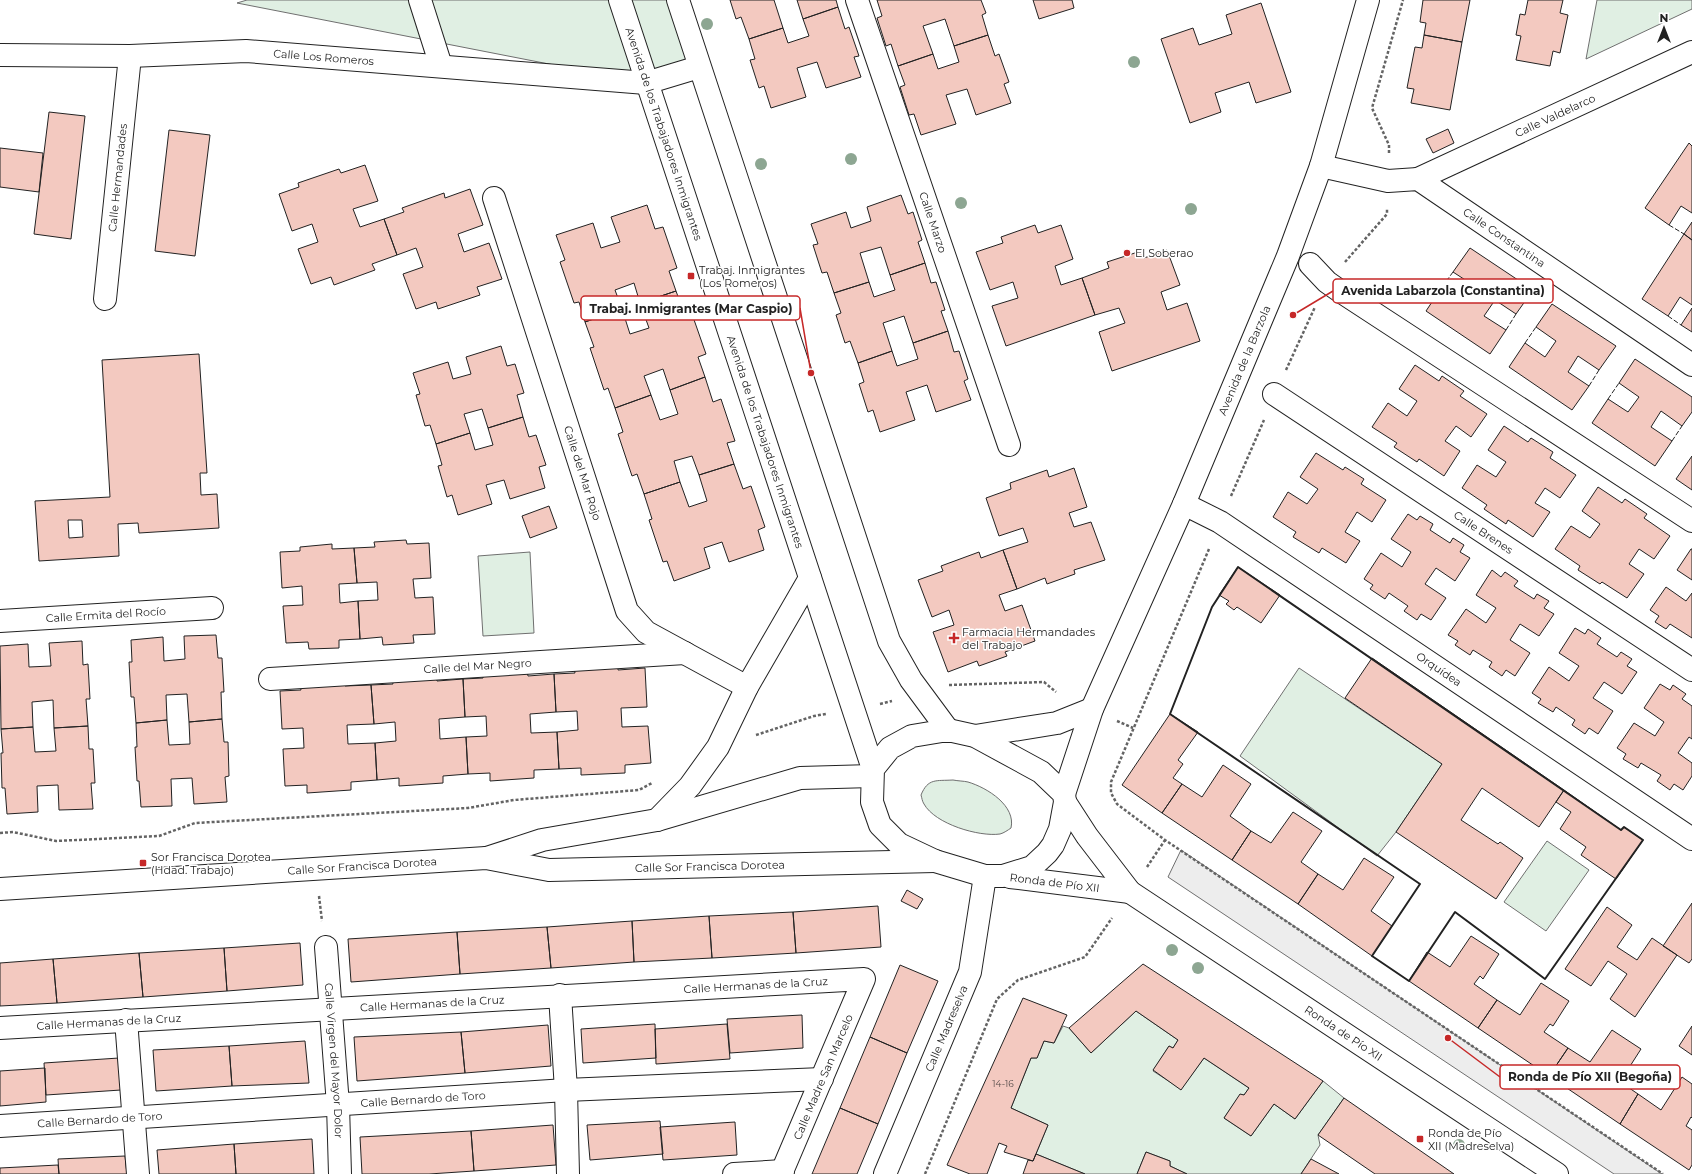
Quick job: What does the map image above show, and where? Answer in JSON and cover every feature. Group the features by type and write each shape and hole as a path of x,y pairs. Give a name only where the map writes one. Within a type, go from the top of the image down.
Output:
{"street":[{"path":"420,0 442,66"},
{"name":"Avenida de los Trabajadores Inmigrantes","path":"620,0 852,709 872,773 872,802 880,825 899,844 935,861"},
{"path":"678,0 889,641 911,680 948,730"},
{"name":"Calle Marzo","path":"857,0 1009,445"},
{"name":"Avenida de la Barzola","path":"994,876 1032,867 1053,845 1060,829 1065,798 1092,709 1184,504 1288,256 1322,166 1368,0"},
{"name":"Calle Los Romeros","path":"0,55 130,56 246,51 646,83"},
{"name":"Calle Valdelarco","path":"1418,180 1692,52"},
{"name":"Calle Hermandades","path":"105,299 130,56"},
{"path":"646,83 699,67"},
{"path":"1322,166 1388,181 1418,180"},
{"name":"Calle Constantina","path":"1418,180 1692,365"},
{"name":"Calle del Mar Rojo","path":"494,198 627,611 646,632 747,687"},
{"path":"1310,264 1327,282 1692,521"},
{"name":"Calle Brenes","path":"1274,394 1692,670"},
{"name":"Orquídea","path":"1184,504 1220,522 1692,839"},
{"path":"657,820 690,786 718,746 747,687 810,578"},
{"name":"Calle Ermita del Rocío","path":"0,621 212,608"},
{"name":"Calle del Mar Negro","path":"270,679 685,653"},
{"path":"872,773 890,748 912,736 948,730 975,736 1057,723 1092,709"},
{"name":"Ronda de Pío XII","path":"975,736 1041,772 1065,798 1087,836 1130,892 1557,1174"},
{"name":"Calle Sor Francisca Dorotea","path":"0,889 486,858 542,840 657,820 800,778 872,773"},
{"name":"Calle Sor Francisca Dorotea","path":"486,858 549,870 935,861"},
{"name":"Ronda de Pío XII","path":"935,861 994,876 1130,892"},
{"name":"Calle Madreselva","path":"892,1172 970,972 994,876"},
{"name":"Calle Virgen del Mayor Dolor","path":"326,947 329,1009 338,1105 340,1174"},
{"name":"Calle Hermanas de la Cruz","path":"0,1028 560,995 864,979"},
{"name":"Calle Madre San Marcelo","path":"782,1172 864,979"},
{"path":"560,995 566,1090 568,1174"},
{"path":"126,1020 138,1174"},
{"name":"Calle Bernardo de Toro","path":"0,1126 133,1116 338,1105 566,1090 822,1080"},
{"path":"734,1174 782,1172"}],"path":[{"path":"1389,145 1372,108 1403,0"},
{"path":"1228,503 1274,394 1327,282 1387,214"},
{"path":"1210,547 1111,782 1111,793 1116,804 1165,840 1663,1174"},
{"path":"950,685 1044,682 1059,694"},
{"path":"754,736 814,716"},
{"path":"0,833 13,832 56,841 159,836 195,823 468,808 514,800 639,790 657,780"},
{"path":"315,869 326,947"},
{"path":"925,1174 997,999 1018,980 1085,957 1107,925"}],"green space":[{"path":"247,0 677,0 699,67 646,83 237,3"},
{"path":"1597,0 1692,0 1692,9 1586,59"},
{"path":"530,552 534,633 483,636 478,556"},
{"path":"1299,668 1442,764 1396,832 1377,856 1240,756"},
{"path":"953,780 968,782 992,793 1005,805 1009,812 1011,828 1000,834 981,833 958,828 938,818 923,803 921,795 930,783"},
{"path":"1547,841 1589,870 1546,931 1504,902"},
{"path":"1136,1011 1178,1040 1173,1048 1169,1046 1153,1071 1181,1089 1204,1058 1249,1088 1244,1095 1240,1095 1224,1118 1251,1136 1274,1104 1295,1119 1323,1081 1344,1098 1318,1135 1320,1145 1301,1174 1187,1174 1170,1166 1170,1161 1146,1152 1137,1174 1085,1174 1036,1154 1048,1125 1011,1108 1031,1058 1037,1058 1044,1041 1054,1043 1063,1026 1069,1028 1091,1053"}],"shaded area":[{"path":"1181,850 1662,1174 1614,1174 1168,877"}],"building":[{"path":"730,0 774,0 783,28 749,39 741,17 736,19"},
{"path":"797,0 836,0 838,7 803,19"},
{"path":"877,0 981,0 986,13 982,15 988,35 954,46 945,19 923,26 933,54 898,66 891,44 886,46 877,18 882,16"},
{"path":"1033,0 1072,0 1074,8 1039,19"},
{"path":"1423,0 1470,0 1462,42 1424,35 1426,23 1420,22"},
{"path":"1528,0 1563,0 1560,13 1568,15 1560,53 1553,51 1550,66 1516,60 1521,36 1516,35 1520,14 1525,15"},
{"path":"1261,3 1291,92 1256,103 1249,82 1215,93 1221,112 1190,123 1161,39 1193,28 1199,45 1232,34 1226,15"},
{"path":"838,7 845,29 849,27 859,56 854,57 861,77 826,88 817,62 797,68 806,97 771,108 764,86 759,88 750,60 755,59 749,39 783,28 788,43 809,36 803,19"},
{"path":"988,35 995,56 999,54 1009,82 1004,84 1011,103 976,115 967,89 946,95 956,124 921,135 914,114 909,115 900,87 905,85 898,66 933,54 938,69 959,62 954,46"},
{"path":"1424,35 1462,42 1450,110 1411,103 1414,89 1407,88 1415,47 1422,48"},
{"path":"49,112 85,116 71,239 34,234"},
{"path":"1448,129 1454,143 1433,153 1426,139"},
{"path":"169,130 210,135 195,256 155,251"},
{"path":"1689,143 1692,146 1692,213 1681,206 1669,225 1645,208"},
{"path":"0,148 43,153 39,192 0,187"},
{"path":"365,165 378,201 353,209 360,227 384,219 397,255 372,264 375,270 334,285 331,277 311,284 298,249 318,242 312,224 292,231 279,194 299,187 298,183 339,169 341,173"},
{"path":"470,189 483,225 458,234 464,252 489,243 502,279 477,287 480,295 438,309 436,302 416,309 403,274 423,267 416,248 397,255 384,219 404,212 402,208 444,193 445,198"},
{"path":"901,195 908,214 913,212 922,240 918,242 925,263 890,275 881,247 860,253 869,282 834,293 827,272 822,273 813,245 818,244 811,224 846,212 851,228 871,221 867,207"},
{"path":"647,205 655,229 663,227 677,268 669,271 676,291 640,303 634,283 615,290 622,309 585,322 579,302 574,303 560,262 565,260 556,235 593,223 601,248 620,242 611,217"},
{"path":"1692,222 1692,240 1684,234"},
{"path":"1035,225 1038,233 1061,225 1073,259 1055,266 1061,285 1082,278 1095,315 1006,346 992,306 1018,298 1013,282 990,290 976,252 1003,243 1001,237"},
{"path":"1684,234 1692,240 1692,305 1680,297 1668,316 1642,299"},
{"path":"1470,248 1533,290 1516,314 1495,300 1484,316 1506,330 1490,354 1426,311 1442,287 1462,301 1473,285 1453,272"},
{"path":"1167,250 1180,285 1161,292 1167,310 1187,303 1200,341 1112,371 1099,332 1125,323 1119,308 1095,315 1082,278 1109,268 1107,262 1141,251 1144,258"},
{"path":"925,263 931,283 936,282 945,310 941,311 948,331 913,343 904,316 883,323 892,351 858,363 850,341 845,343 836,315 841,313 834,293 869,282 874,297 895,290 890,275"},
{"path":"676,291 685,316 692,314 706,354 698,357 705,377 670,390 663,369 644,376 651,395 615,408 608,388 604,390 590,348 594,347 585,322 622,309 630,334 649,328 640,303"},
{"path":"1552,304 1616,346 1599,370 1578,356 1568,372 1589,386 1572,410 1509,367 1525,343 1545,357 1556,341 1536,327"},
{"path":"1692,308 1692,332 1681,325"},
{"path":"948,331 954,352 959,351 968,379 964,381 971,400 936,412 927,385 906,392 915,420 880,432 873,410 868,412 859,384 864,382 858,363 892,351 897,366 918,359 913,343"},
{"path":"501,346 507,366 515,364 524,393 517,395 523,417 488,428 482,409 464,414 470,433 436,444 430,425 425,426 416,395 420,394 413,373 448,362 453,379 471,374 466,357"},
{"path":"199,354 207,473 200,473 201,495 217,494 219,528 139,533 138,523 118,524 119,556 39,561 35,501 110,497 102,360","holes":["68,520 82,520 83,537 69,538"]},
{"path":"1635,359 1692,397 1692,412 1682,426 1661,411 1651,427 1672,441 1655,466 1592,423 1608,399 1628,412 1639,397 1619,383"},
{"path":"1415,365 1439,381 1442,376 1464,391 1460,396 1487,414 1471,437 1456,426 1445,441 1460,451 1444,476 1419,459 1417,462 1394,447 1397,443 1372,427 1388,403 1407,416 1417,401 1399,389"},
{"path":"705,377 713,402 721,399 735,441 727,443 734,464 699,475 692,456 674,461 680,482 644,494 637,474 632,476 618,434 623,432 615,408 651,395 660,420 678,414 670,390"},
{"path":"523,417 529,437 536,435 546,465 539,467 545,488 510,499 504,480 486,485 492,504 458,515 452,495 447,497 438,466 442,465 436,444 470,433 475,450 493,445 488,428"},
{"path":"1504,426 1528,442 1531,438 1553,452 1550,458 1576,475 1560,498 1545,488 1535,503 1550,512 1533,537 1508,520 1506,524 1484,509 1487,505 1462,488 1477,465 1496,477 1506,462 1488,450"},
{"path":"1316,453 1343,470 1345,467 1364,479 1361,484 1386,500 1372,522 1357,512 1345,532 1360,541 1346,563 1322,548 1319,553 1293,537 1296,532 1273,517 1288,492 1307,504 1318,489 1300,477"},
{"path":"1692,456 1692,490 1676,479"},
{"path":"734,464 743,489 751,486 765,527 758,530 764,550 729,562 722,542 704,548 710,568 674,581 667,561 663,562 649,520 652,519 644,494 680,482 689,507 707,501 699,475"},
{"path":"1074,468 1087,507 1069,513 1074,527 1091,522 1105,560 1074,570 1075,574 1047,584 1045,578 1017,589 1003,550 1028,542 1023,528 999,536 986,498 1011,489 1010,483 1047,470 1049,477"},
{"path":"1598,487 1622,503 1625,499 1647,514 1644,518 1670,536 1654,559 1639,549 1629,564 1644,574 1627,598 1602,582 1600,584 1578,570 1580,566 1555,549 1571,526 1590,538 1600,524 1582,511"},
{"path":"549,506 557,528 530,538 522,516"},
{"path":"1408,514 1417,520 1420,516 1433,524 1430,530 1450,543 1453,538 1464,545 1460,552 1470,558 1455,581 1436,568 1425,584 1446,598 1431,620 1421,614 1417,620 1404,611 1408,606 1389,593 1385,599 1370,589 1373,585 1364,579 1381,553 1402,567 1411,552 1391,539"},
{"path":"406,540 407,544 429,543 431,578 413,579 415,598 433,597 435,634 413,635 414,643 383,645 382,637 360,639 358,601 378,600 377,582 357,583 354,548 375,547 374,542"},
{"path":"332,544 332,549 354,548 357,583 339,584 340,603 358,601 360,639 339,640 339,648 309,649 308,642 286,643 283,606 303,605 302,586 282,588 280,552 300,551 300,547"},
{"path":"1692,549 1692,580 1677,570"},
{"path":"1003,550 1017,589 999,595 1005,611 1022,605 1035,641 1005,652 1007,656 979,666 977,661 948,672 933,632 954,625 949,610 932,617 918,580 943,571 941,566 979,552 981,558"},
{"path":"1238,567 1280,595 1261,623 1237,607 1234,610 1226,604 1229,601 1219,595"},
{"path":"1492,570 1501,577 1505,572 1518,581 1514,586 1534,599 1537,594 1549,601 1544,608 1554,614 1539,636 1520,624 1510,640 1530,653 1515,676 1506,670 1502,676 1489,667 1492,662 1473,650 1470,655 1455,645 1458,641 1448,635 1466,609 1486,623 1496,608 1476,595"},
{"path":"1666,587 1686,601 1692,593 1692,638 1670,624 1666,629 1655,622 1659,616 1650,610"},
{"path":"1575,628 1585,634 1588,629 1601,638 1597,644 1617,657 1621,652 1632,659 1627,666 1637,672 1622,694 1604,682 1593,698 1613,711 1598,734 1589,728 1585,734 1572,725 1575,720 1556,707 1553,712 1538,703 1541,699 1532,693 1549,667 1569,681 1579,666 1559,653"},
{"path":"216,635 218,658 222,658 224,692 221,692 222,719 189,722 187,694 166,695 167,720 136,723 134,697 131,697 129,662 132,662 131,640 163,637 164,661 185,659 184,636"},
{"path":"82,641 83,665 88,664 90,699 86,699 88,726 54,728 53,700 32,702 33,727 1,729 0,646 28,644 29,667 51,666 49,643"},
{"path":"1372,658 1564,790 1539,827 1482,788 1461,820 1498,844 1500,842 1523,858 1496,899 1396,832 1442,764 1345,698"},
{"path":"618,665 618,670 645,668 647,707 621,708 622,727 648,726 651,763 625,765 625,773 581,775 581,768 559,769 557,732 578,730 577,711 556,712 554,674 575,673 574,668"},
{"path":"527,671 528,676 554,674 556,712 530,714 531,733 557,732 559,769 534,770 534,778 490,781 490,773 468,774 466,737 487,736 486,716 465,717 463,679 483,678 483,674"},
{"path":"436,676 437,681 463,679 465,717 439,719 440,739 466,737 468,774 443,776 443,783 399,786 399,778 377,780 375,743 396,741 395,722 374,724 371,685 393,684 392,679"},
{"path":"344,682 345,686 371,685 374,724 347,725 348,744 375,743 377,780 351,782 351,790 307,793 307,785 285,786 283,749 304,748 303,728 282,729 280,691 301,690 300,685"},
{"path":"1660,684 1670,690 1673,685 1686,694 1682,699 1692,706 1692,739 1689,737 1678,753 1692,763 1692,776 1683,790 1674,784 1670,790 1657,781 1661,775 1641,763 1638,768 1623,759 1626,754 1617,748 1634,723 1655,736 1664,722 1644,708"},
{"path":"1170,714 1198,732 1178,760 1183,764 1173,778 1182,784 1162,813 1122,785"},
{"path":"222,719 224,742 228,742 229,776 225,777 227,802 194,804 192,778 171,779 172,806 141,807 139,781 137,781 135,747 137,747 136,723 167,720 169,745 190,744 189,722"},
{"path":"88,726 89,749 93,749 95,783 91,783 93,809 59,810 58,785 37,786 38,812 7,814 5,788 2,788 1,753 3,753 1,729 33,727 35,752 56,751 54,728"},
{"path":"1223,765 1251,784 1230,816 1251,831 1232,860 1162,813 1182,784 1202,797"},
{"path":"1564,790 1621,830 1624,827 1643,840 1616,879 1581,855 1586,847 1560,829 1571,812 1556,802"},
{"path":"1293,812 1322,831 1301,862 1318,874 1298,904 1232,860 1251,831 1271,843"},
{"path":"1364,858 1394,877 1371,911 1392,926 1372,956 1298,904 1318,874 1343,890"},
{"path":"907,890 923,899 917,909 901,901"},
{"path":"1692,903 1692,959 1689,963 1663,946"},
{"path":"878,906 881,947 796,953 793,912"},
{"path":"1607,907 1632,925 1617,947 1637,960 1652,938 1677,955 1635,1017 1610,999 1627,974 1608,961 1591,986 1565,969"},
{"path":"793,912 796,953 712,958 709,916"},
{"path":"709,916 712,958 634,962 632,921"},
{"path":"632,921 634,962 551,968 547,927"},
{"path":"547,927 551,968 460,974 457,932"},
{"path":"457,932 460,974 351,982 348,939"},
{"path":"1471,936 1499,954 1483,979 1480,976 1474,984 1497,1000 1478,1028 1409,981 1427,952 1450,967"},
{"path":"300,943 303,985 227,991 224,948"},
{"path":"224,948 227,991 143,997 139,953"},
{"path":"139,953 143,997 57,1003 53,959"},
{"path":"53,959 57,1003 0,1006 0,963"},
{"path":"1143,964 1323,1081 1295,1119 1274,1104 1251,1136 1224,1118 1240,1094 1244,1095 1249,1088 1204,1058 1181,1090 1153,1070 1169,1046 1173,1048 1178,1040 1136,1011 1091,1053 1069,1028"},
{"path":"900,965 938,981 907,1053 870,1037"},
{"path":"1541,983 1569,1001 1553,1026 1550,1024 1544,1032 1568,1048 1549,1076 1478,1028 1497,1000 1520,1015"},
{"path":"1023,998 1067,1015 1054,1043 1044,1041 1037,1058 1031,1058 1011,1108 1048,1125 1033,1161 1004,1152 1007,1146 999,1143 987,1174 970,1174 947,1165"},
{"path":"802,1015 803,1048 730,1053 727,1019"},
{"path":"655,1024 656,1058 583,1063 581,1029"},
{"path":"727,1024 730,1059 656,1064 655,1029"},
{"path":"548,1025 551,1066 465,1073 461,1032"},
{"path":"1692,1026 1692,1055 1679,1046"},
{"path":"1612,1030 1641,1049 1625,1074 1621,1071 1616,1079 1638,1094 1620,1124 1549,1076 1568,1048 1590,1062"},
{"path":"461,1032 465,1073 357,1081 354,1037"},
{"path":"870,1037 907,1053 878,1124 840,1108"},
{"path":"305,1041 309,1083 232,1086 229,1046"},
{"path":"229,1046 232,1086 156,1091 153,1050"},
{"path":"119,1058 121,1090 46,1095 44,1063"},
{"path":"45,1068 46,1102 0,1106 0,1071"},
{"path":"1682,1077 1692,1084 1692,1118 1691,1117 1686,1126 1692,1130 1692,1165 1689,1170 1620,1124 1638,1094 1661,1110"},
{"path":"1344,1098 1454,1174 1375,1174 1318,1135"},
{"path":"840,1108 878,1124 857,1174 812,1174"},
{"path":"660,1121 663,1154 590,1160 587,1125"},
{"path":"735,1122 737,1155 663,1160 660,1127"},
{"path":"553,1125 556,1165 474,1171 471,1131"},
{"path":"471,1131 474,1171 429,1174 362,1174 360,1137"},
{"path":"312,1139 314,1174 236,1174 234,1144"},
{"path":"234,1144 236,1174 159,1174 157,1150"},
{"path":"1146,1152 1170,1161 1170,1166 1187,1174 1137,1174"},
{"path":"1036,1154 1085,1174 1023,1174 1028,1160 1033,1161"},
{"path":"125,1156 127,1174 59,1174 58,1159"},
{"path":"1311,1159 1339,1174 1301,1174"},
{"path":"58,1165 59,1174 0,1174 0,1168"}],"fence":[{"path":"1669,225 1684,234"},
{"path":"1442,287 1453,272"},
{"path":"1506,330 1516,314"},
{"path":"1668,316 1681,325"},
{"path":"1525,343 1536,327"},
{"path":"1589,386 1599,370"},
{"path":"1608,399 1619,383"},
{"path":"1672,441 1682,426"}],"wall":[{"path":"1238,567 1621,830 1624,827 1643,840 1545,979 1455,912 1409,981 1372,956 1420,884 1170,714 1212,607 1238,567"}],"place":[{"name":"El Soberao","path":"1127,253"},
{"name":"Trabaj. Inmigrantes (Los Romeros)","path":"691,276"},
{"name":"Avenida Labarzola (Constantina)","path":"1293,315"},
{"name":"Trabaj. Inmigrantes (Mar Caspio)","path":"811,373"},
{"name":"Farmacia Hermandades del Trabajo","path":"954,638"},
{"name":"Sor Francisca Dorotea (Hdad. Trabajo)","path":"143,863"},
{"name":"Ronda de Pío XII (Begoña)","path":"1448,1038"},
{"name":"Ronda de Pío XII (Madreselva)","path":"1420,1139"}]}
